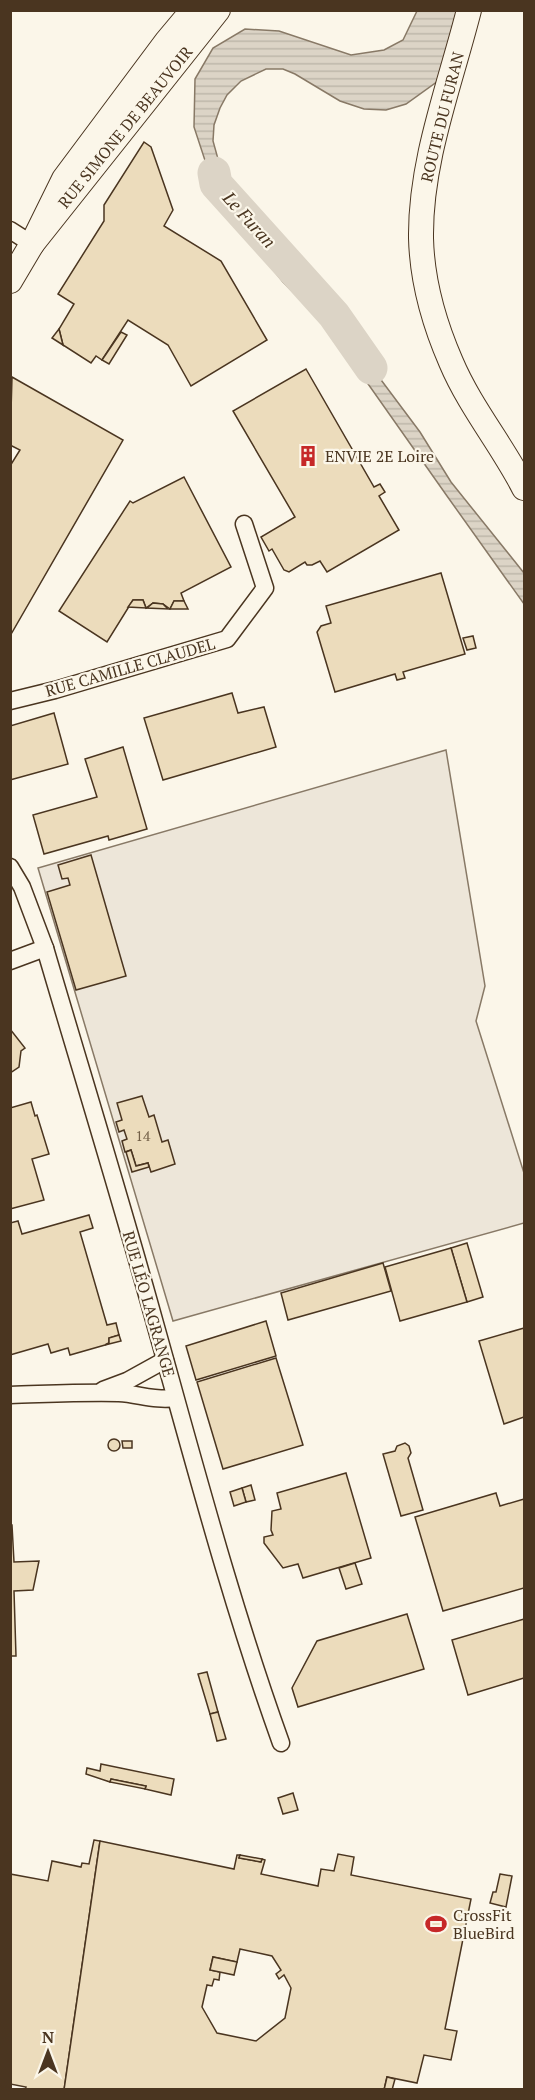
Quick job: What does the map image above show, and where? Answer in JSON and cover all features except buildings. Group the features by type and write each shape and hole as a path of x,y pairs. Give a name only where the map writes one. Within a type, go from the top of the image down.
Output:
{"main road":[{"name":"RUE SIMONE DE BEAUVOIR","path":"10,281 32,244 64,179 167,40 193,10"},
{"name":"RUE SIMONE DE BEAUVOIR","path":"32,244 218,10"},
{"name":"ROUTE DU FURAN","path":"469,10 430,153 422,204 421,238 424,271 432,310 451,362 465,390 525,488"}],"street":[{"path":"10,230 32,244"},
{"name":"RUE CAMILLE CLAUDEL","path":"10,701 227,639 265,588 244,524"},
{"name":"RUE LÉO LAGRANGE","path":"10,867 22,887 45,948 256,1673 281,1743"},
{"path":"10,962 45,948"},
{"path":"97,1392 127,1381 165,1360"},
{"path":"10,1395 97,1392 162,1400 175,1398"}],"shaded area":[{"path":"417,11 459,11 438,81 406,104 386,110 364,109 340,101 283,69 266,69 241,81 227,95 214,125 213,141 226,188 242,215 331,313 420,432 451,482 524,573 524,604 328,327 283,282 218,200 194,127 195,79 213,48 245,29 279,31 351,55 384,50 403,40"},
{"path":"446,750 485,986 476,1021 524,1173 524,1223 173,1321 38,868"}],"waterway":[{"name":"Le Furan","path":"214,173 216,184 334,315 371,368"}],"place":[{"name":"ENVIE 2E Loire","path":"308,456"},
{"name":"CrossFit BlueBird","path":"436,1924"}]}
